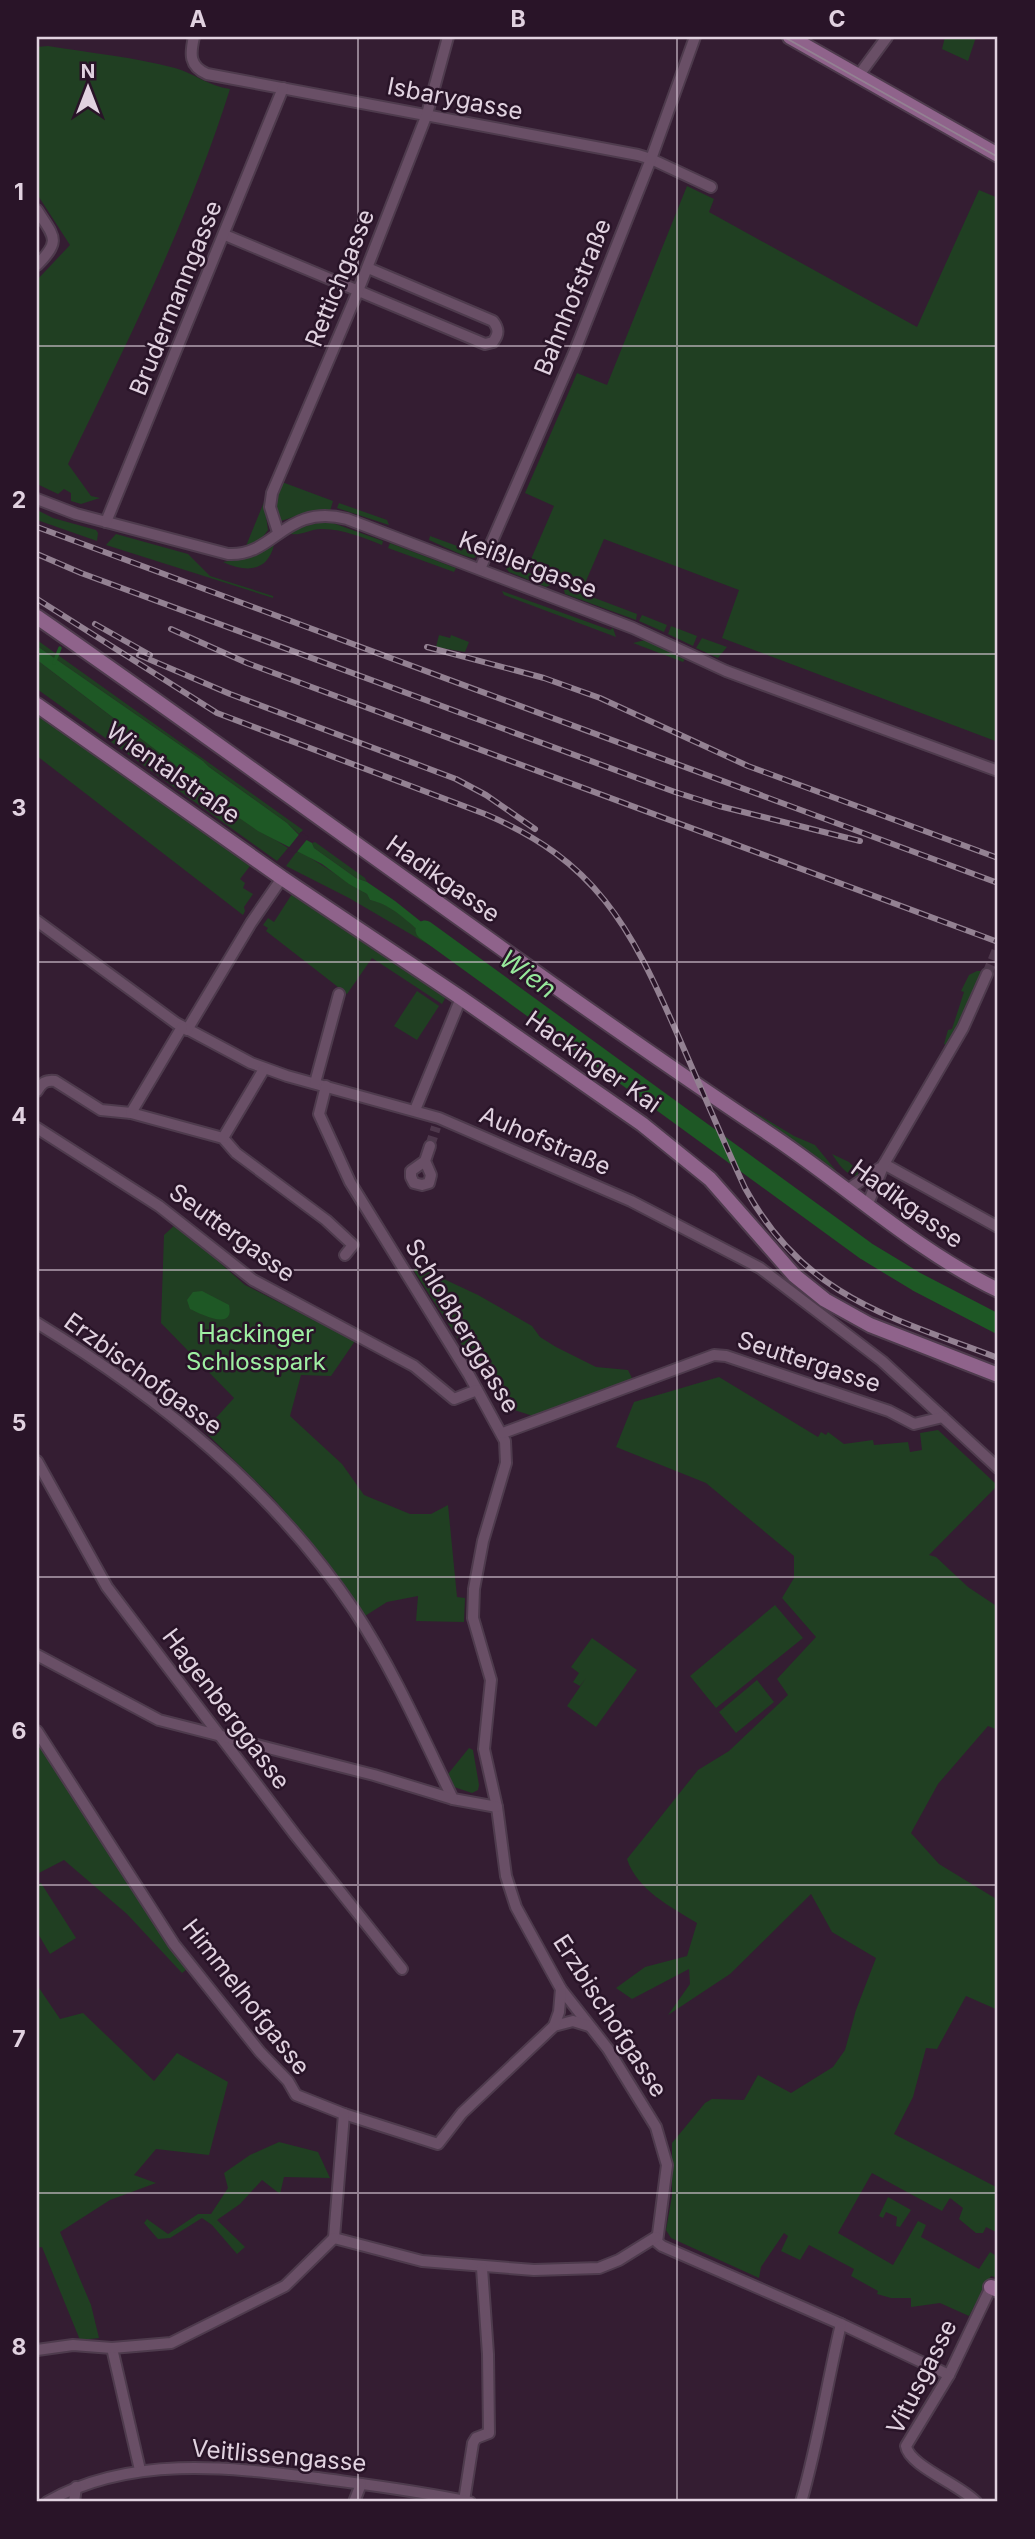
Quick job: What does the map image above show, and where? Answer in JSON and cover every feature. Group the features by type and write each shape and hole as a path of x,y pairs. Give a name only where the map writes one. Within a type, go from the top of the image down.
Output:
{"main road":[{"path":"790,37 998,155"},
{"name":"Hadikgasse","path":"37,617 596,1016 794,1150 923,1248 998,1290"},
{"name":"Wientalstraße","path":"37,705 282,878"},
{"name":"Hackinger Kai","path":"282,878 461,998 663,1140 710,1179 794,1275 825,1300 850,1315 913,1343 998,1375"}],"street":[{"name":"Isbarygasse","path":"194,37 191,59 197,69 207,74 652,159 712,187"},
{"name":"Rettichgasse","path":"278,532 270,508 272,493 368,268 427,114 448,37"},
{"name":"Bahnhofstraße","path":"480,569 574,353 652,159 695,37"},
{"path":"859,75 887,37"},
{"name":"Brudermanngasse","path":"106,522 283,88"},
{"path":"37,210 53,239 52,250 37,265"},
{"path":"225,235 485,344 493,342 498,336 498,327 493,321 368,268"},
{"name":"Keißlergasse","path":"37,499 75,514 228,554 249,551 305,518 341,518 633,628 726,671 998,771"},
{"path":"131,1113 282,878"},
{"name":"Auhofstraße","path":"37,922 185,1028 264,1069 415,1110 438,1123 631,1201 760,1268 882,1362 998,1468"},
{"path":"867,1206 884,1164 959,1035 987,974"},
{"name":"Schloßberggasse","path":"339,994 321,1084 319,1114 345,1171 503,1433 506,1448 506,1463 482,1541 473,1604 474,1627 491,1680 484,1749 496,1807"},
{"path":"415,1110 461,998"},
{"path":"223,1138 264,1069"},
{"path":"37,1091 42,1083 55,1082 101,1110 131,1113 223,1138 236,1153 326,1220 353,1245 345,1255"},
{"name":"Seuttergasse","path":"37,1128 159,1206 253,1280 276,1294 414,1366 454,1399 477,1390"},
{"path":"425,1161 430,1146"},
{"path":"847,1190 867,1179 884,1164"},
{"path":"884,1164 998,1227"},
{"name":"Erzbischofgasse","path":"37,1323 103,1364 185,1425 269,1503 355,1611 411,1712 453,1799"},
{"name":"Seuttergasse","path":"503,1433 714,1355 726,1356 889,1411 914,1424 943,1417"},
{"name":"Hagenberggasse","path":"37,1461 107,1587 296,1836 402,1969"},
{"path":"37,1655 159,1720 374,1775 453,1799 496,1807"},
{"name":"Himmelhofgasse","path":"37,1731 174,1944 260,2052 288,2081 296,2095 344,2115 438,2144 463,2113 554,2026"},
{"name":"Erzbischofgasse","path":"496,1807 510,1892 561,1989 592,2028 638,2095 661,2141 667,2178 656,2236"},
{"path":"554,2026 559,2012 561,1989"},
{"path":"554,2026 580,2021 592,2028"},
{"path":"37,2350 73,2345 112,2348 172,2343 227,2318 285,2286 334,2238 344,2115"},
{"path":"334,2238 422,2261 482,2268 534,2270 599,2268 620,2260 656,2236 657,2242 662,2246 841,2324 949,2375"},
{"path":"468,2502 473,2443 477,2438 489,2434 488,2354 482,2268"},
{"name":"Vitusgasse","path":"976,2502 911,2458 906,2449 909,2437 949,2375 976,2320 995,2289"},
{"path":"800,2502 815,2454 841,2324"},
{"path":"112,2348 140,2470"},
{"name":"Veitlissengasse","path":"47,2502 94,2480 140,2470 243,2470 402,2488 468,2502"},
{"path":"354,2502 361,2484"},
{"path":"74,2502 76,2487"}],"green space":[{"path":"945,37 976,37 968,61 942,49"},
{"path":"48,46 159,64 230,89 177,232 68,464 91,496 100,498 81,504 71,501 71,493 64,489 58,494 37,484 37,280 70,245 37,194 37,47"},
{"path":"687,186 714,199 709,212 917,327 979,190 998,198 998,742 722,638 739,590 604,539 583,588 528,566 554,506 525,493 577,373 607,385"},
{"path":"282,482 333,501 330,511 303,514 281,521 274,510"},
{"path":"264,502 268,530 262,538 246,546"},
{"path":"339,503 387,520 389,525 337,508"},
{"path":"37,510 53,518 96,530 97,541 37,520"},
{"path":"330,522 383,541 382,545 331,529 291,534 292,530"},
{"path":"116,534 188,554 210,576 273,598 106,545"},
{"path":"430,536 479,554 474,558 464,555 429,540"},
{"path":"390,543 456,568 454,572 388,548"},
{"path":"274,545 271,554 266,561 254,568 239,568 223,562 246,558"},
{"path":"511,566 555,583 546,587 509,572 506,568"},
{"path":"563,586 637,614 636,620 565,594"},
{"path":"502,591 610,630 613,628 616,637 504,595"},
{"path":"642,615 667,625 664,632 639,621"},
{"path":"671,626 697,636 693,646 668,634"},
{"path":"439,635 450,638 451,635 469,642 465,652 436,647"},
{"path":"702,638 727,647 718,658 696,648"},
{"path":"37,640 303,830 299,834 203,761 37,646"},
{"path":"645,640 685,659 683,662 633,643"},
{"path":"37,660 173,763 203,793 288,848 277,861 37,689"},
{"path":"37,715 250,866 240,879 245,883 243,888 253,894 244,907 243,915 37,756"},
{"path":"315,842 367,882 356,878 314,848 312,843"},
{"path":"298,850 367,894 370,900 396,911 434,943 436,949 349,898 286,866"},
{"path":"292,894 447,995 442,1004 372,958 347,994 266,931 268,928 263,925 268,918 274,922"},
{"path":"981,971 963,1016 946,1045 944,1044 948,1030 952,1029 964,992 961,991 969,975"},
{"path":"417,991 439,1006 417,1040 394,1026"},
{"path":"749,1109 794,1136 815,1145 842,1178 747,1112"},
{"path":"832,1154 849,1162 858,1171 858,1176 846,1171"},
{"name":"Hackinger Schlosspark","path":"176,1224 245,1285 355,1341 331,1376 301,1375 290,1416 342,1464 364,1495 410,1514 431,1514 448,1505 457,1597 465,1598 464,1622 416,1621 418,1596 387,1602 365,1616 326,1560 272,1497 204,1431 234,1398 161,1323 164,1235"},
{"path":"416,1266 478,1295 532,1326 540,1337 556,1347 596,1367 628,1370 633,1380 533,1416 508,1408 499,1402 414,1271"},
{"path":"719,1377 818,1437 821,1432 826,1435 828,1432 844,1444 873,1440 874,1445 908,1442 910,1452 922,1450 920,1433 938,1430 995,1483 995,1488 929,1555 936,1557 968,1587 998,1607 998,1730 988,1726 938,1784 911,1833 939,1864 998,1900 998,2010 966,1996 937,2049 926,2048 913,2097 894,2134 998,2188 998,2233 986,2227 983,2233 976,2233 959,2219 963,2208 950,2198 942,2211 872,2173 838,2233 893,2265 918,2221 926,2225 921,2237 979,2269 990,2252 998,2257 998,2278 991,2276 969,2316 940,2303 911,2307 911,2298 891,2298 877,2294 878,2291 851,2276 854,2269 809,2245 800,2260 781,2251 788,2236 784,2233 761,2267 759,2278 671,2238 666,2230 672,2196 672,2143 705,2103 712,2099 744,2100 758,2075 791,2093 833,2067 845,2050 856,2010 876,1958 832,1932 811,1894 730,1974 668,2015 690,1984 689,1969 632,1999 616,1988 645,1967 687,1956 697,1923 647,1889 638,1880 627,1859 698,1770 729,1751 788,1695 777,1679 816,1637 782,1598 794,1578 794,1556 706,1483 616,1447 634,1402"},
{"path":"775,1605 803,1638 716,1708 690,1676"},
{"path":"592,1638 637,1670 596,1727 567,1706 586,1678 580,1686 573,1682 579,1673 571,1667"},
{"path":"757,1680 774,1702 736,1733 719,1712"},
{"path":"37,1741 187,1969 182,1973 127,1914 64,1860 37,1874"},
{"path":"469,1748 473,1750 479,1785 478,1790 472,1793 454,1787 448,1774"},
{"path":"41,1883 76,1938 50,1954 37,1932 37,1886"},
{"path":"37,1985 60,2019 83,2013 154,2081 177,2053 228,2082 209,2155 156,2149 134,2175 156,2183 110,2200 60,2232 91,2305 99,2338 80,2340 42,2247 37,2248"},
{"path":"279,2142 318,2152 330,2178 284,2177 280,2194 262,2180 240,2204 217,2220 245,2247 237,2254 212,2225 202,2218 170,2238 158,2239 144,2223 147,2219 168,2234 198,2214 211,2214 228,2188 224,2173 250,2155"},
{"path":"888,2197 911,2210 900,2227 896,2226 897,2217 886,2212 883,2218 879,2216"}],"shaded area":[{"path":"37,646 203,761 356,878 367,882 395,901 439,936 448,938 441,951 396,912 370,900 367,894 322,864 258,831 203,793 173,763 37,660"},
{"path":"202,1291 229,1305 227,1318 216,1319 190,1309 187,1300 193,1292"}],"pier":[{"path":"301,832 309,837 296,853 286,851"}],"waterway":[{"path":"54,663 60,648"},
{"name":"Wien","path":"425,930 866,1251 917,1282 998,1324"}],"tunnel":[{"path":"987,974 998,947"},
{"path":"430,1146 436,1127"}],"tram line":[{"path":"784,37 998,157"}],"railway":[{"path":"37,527 998,883"},
{"path":"37,554 81,573 675,792 719,806 860,841"},
{"path":"37,599 217,713 485,814 555,853 582,876 605,901 625,929 659,993 745,1188 768,1225 794,1255 823,1279 886,1315 998,1358"},
{"path":"95,624 150,655"},
{"path":"171,629 247,663 998,942"},
{"path":"427,647 544,678 600,698 748,766 998,858"},
{"path":"139,655 230,694 456,779 486,795 535,829"}]}
